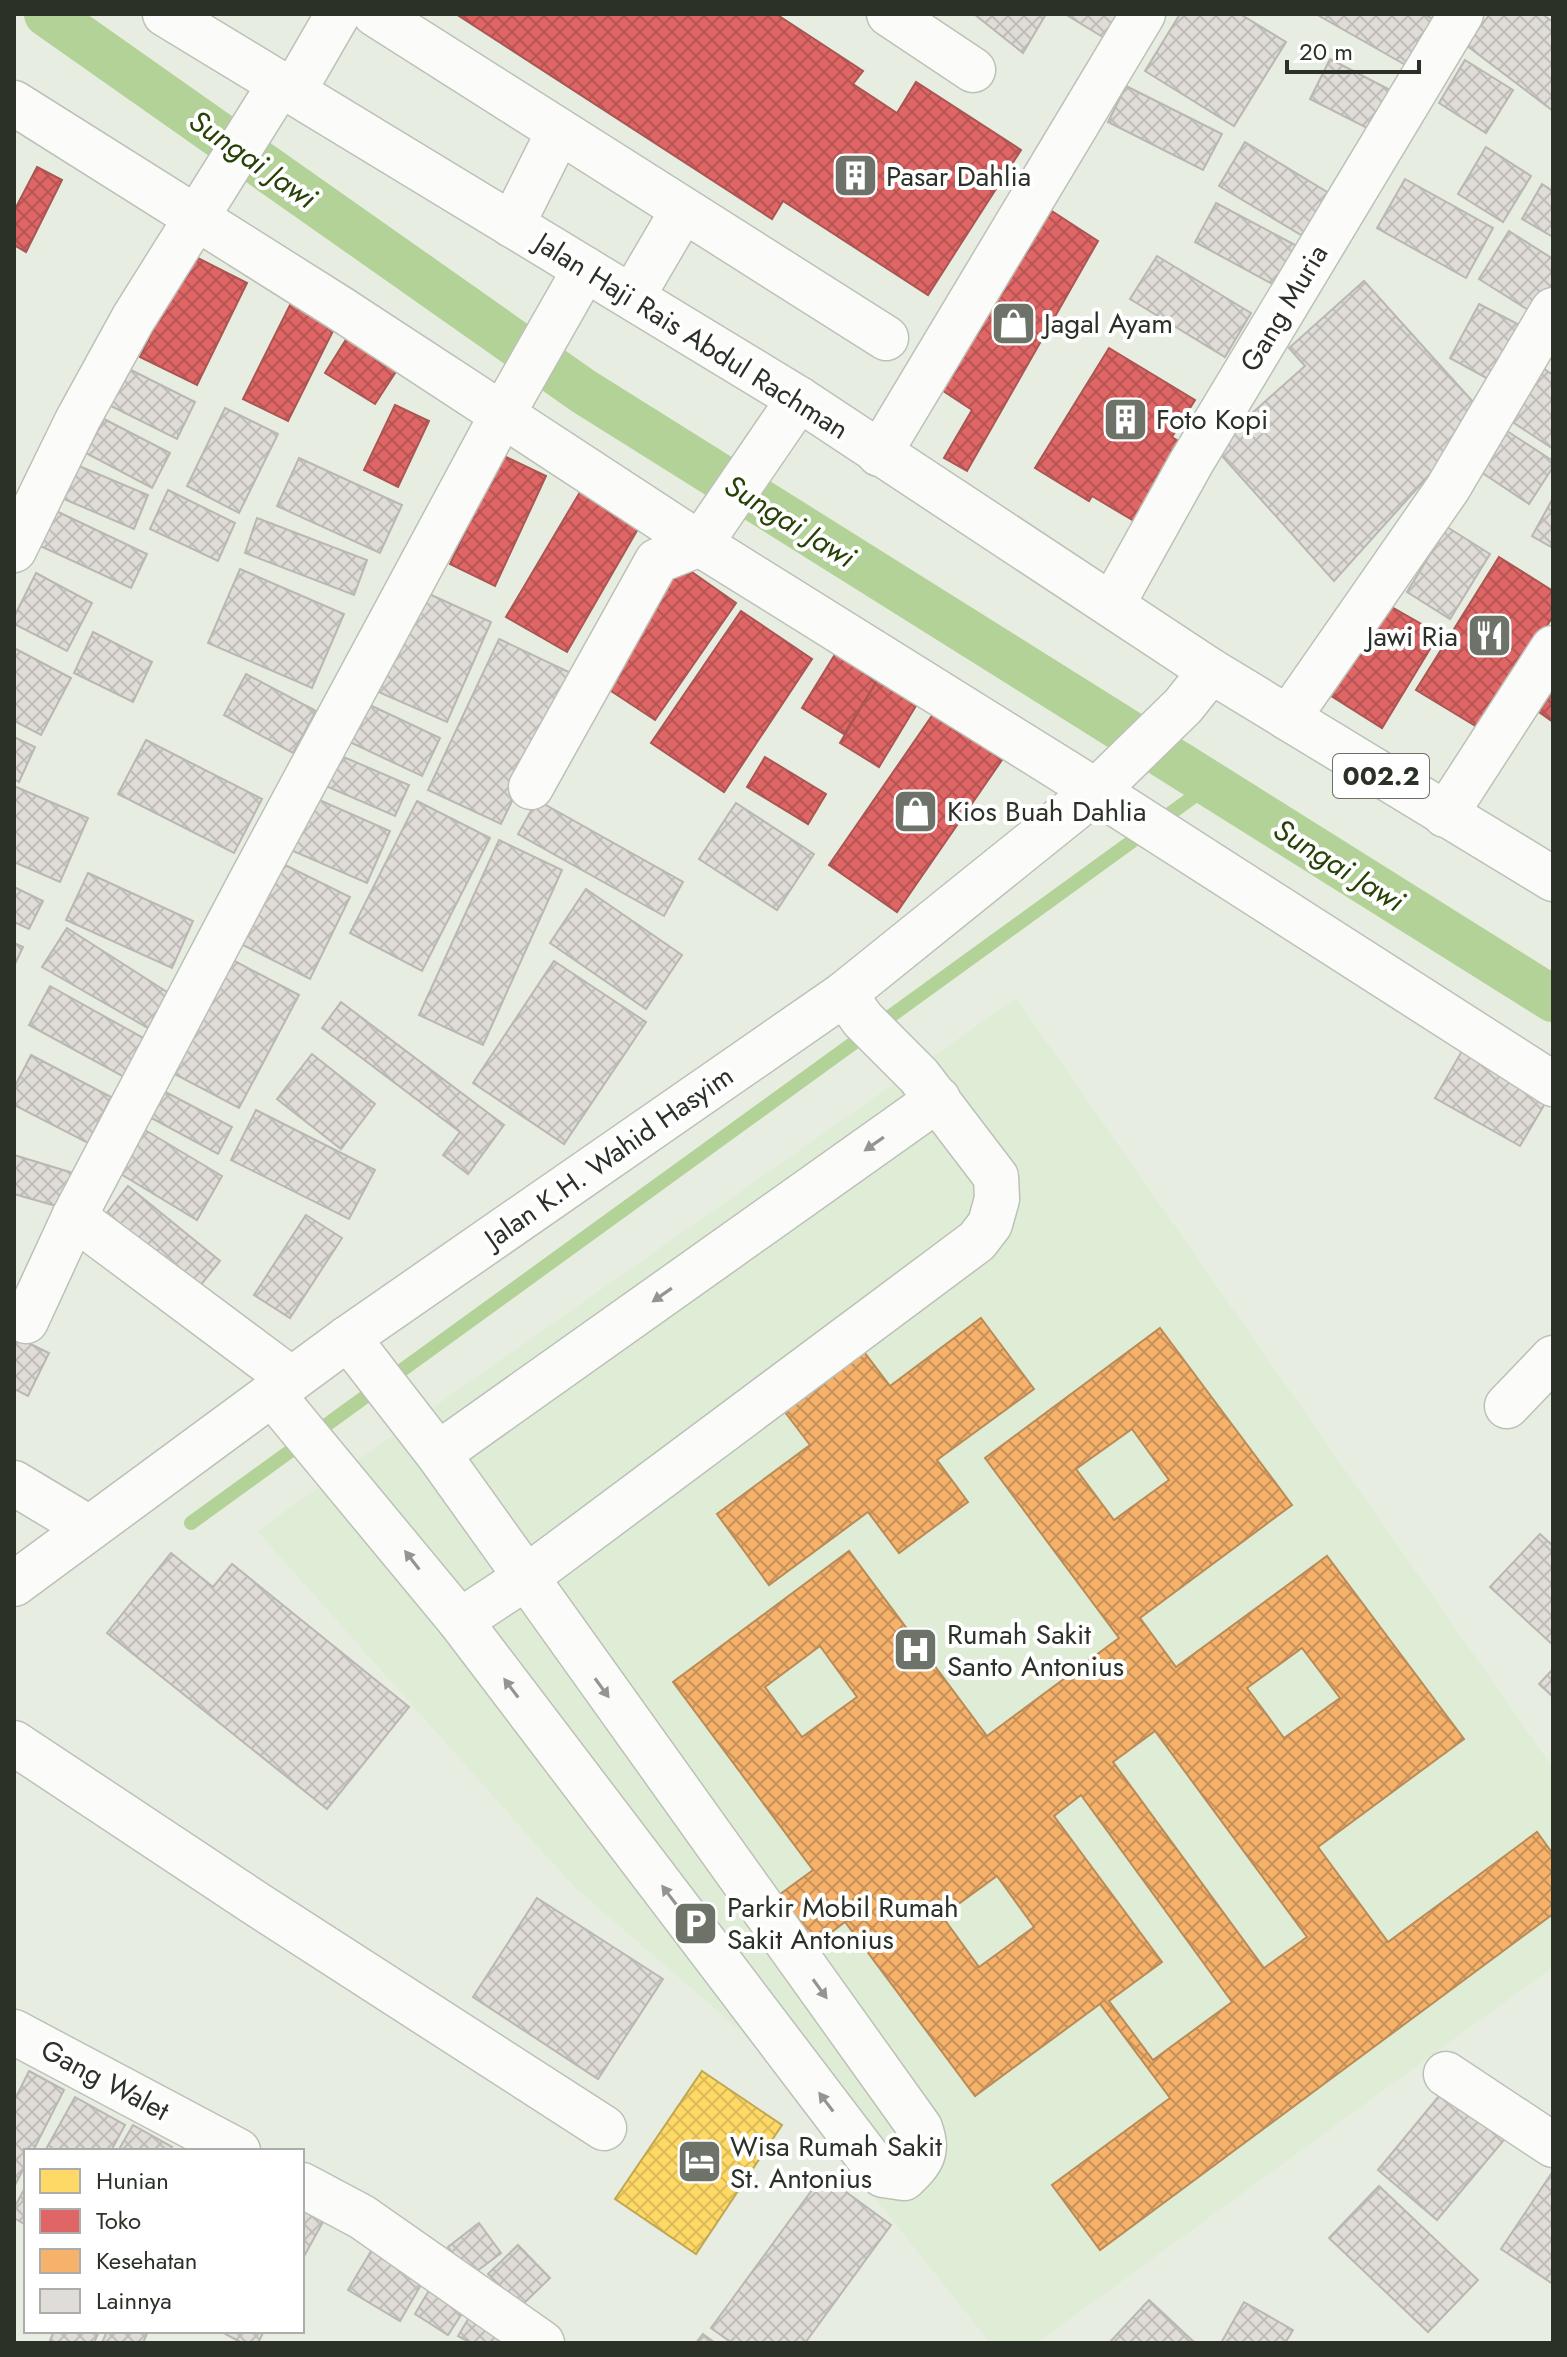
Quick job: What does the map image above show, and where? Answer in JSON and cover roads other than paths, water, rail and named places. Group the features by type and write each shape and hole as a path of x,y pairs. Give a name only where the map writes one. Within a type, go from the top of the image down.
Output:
{"street":[{"name":"Jalan Haji Rais Abdul Rachman","path":"165,14 799,399 1211,671"},
{"path":"14,550 78,419 202,208 257,121 287,88 338,14"},
{"path":"375,14 886,338"},
{"path":"879,454 1143,14"},
{"name":"Gang Muria","path":"1112,605 1191,463 1461,14"},
{"path":"904,18 973,70"},
{"path":"14,103 202,208 707,534 1104,784 1133,816 1169,841 1553,1084"},
{"path":"512,225 559,131"},
{"path":"632,297 683,210"},
{"path":"26,1321 74,1217 507,406 585,269"},
{"path":"1288,718 1448,488 1553,310"},
{"path":"531,787 657,561 707,534 799,399"},
{"path":"1445,815 1553,648"},
{"name":"002.2","path":"1211,671 1553,879"},
{"name":"Jalan K.H. Wahid Hasyim","path":"14,1584 89,1528 854,1007 1104,784 1183,706 1211,671"},
{"path":"460,1621 524,1579 977,1241 990,1224 997,1199 996,1177 929,1088 854,1007"},
{"path":"438,1454 929,1088"},
{"path":"74,1217 283,1396 334,1467 460,1621 873,2164 883,2175 904,2178 924,2157 926,2144 920,2128 524,1579 438,1454 355,1346"},
{"path":"1507,1406 1553,1358"},
{"path":"14,1483 89,1528"},
{"path":"14,1743 604,2128"},
{"name":"Gang Walet","path":"14,2032 234,2149"},
{"path":"1446,2074 1553,2145"},
{"path":"304,2186 362,2217 542,2343"}],"waterway":[{"name":"Sungai Jawi","path":"47,14 583,391 1553,999"},
{"path":"191,1523 1211,784"}],"place":[{"name":"Pasar Dahlia","path":"855,176"},
{"name":"Jagal Ayam","path":"1013,323"},
{"name":"Foto Kopi","path":"1125,419"},
{"name":"Jawi Ria","path":"1489,636"},
{"name":"Kios Buah Dahlia","path":"916,811"},
{"name":"Rumah Sakit Santo Antonius","path":"916,1650"},
{"name":"Parkir Mobil Rumah Sakit Antonius","path":"696,1923"},
{"name":"Wisa Rumah Sakit St. Antonius","path":"699,2162"}]}
